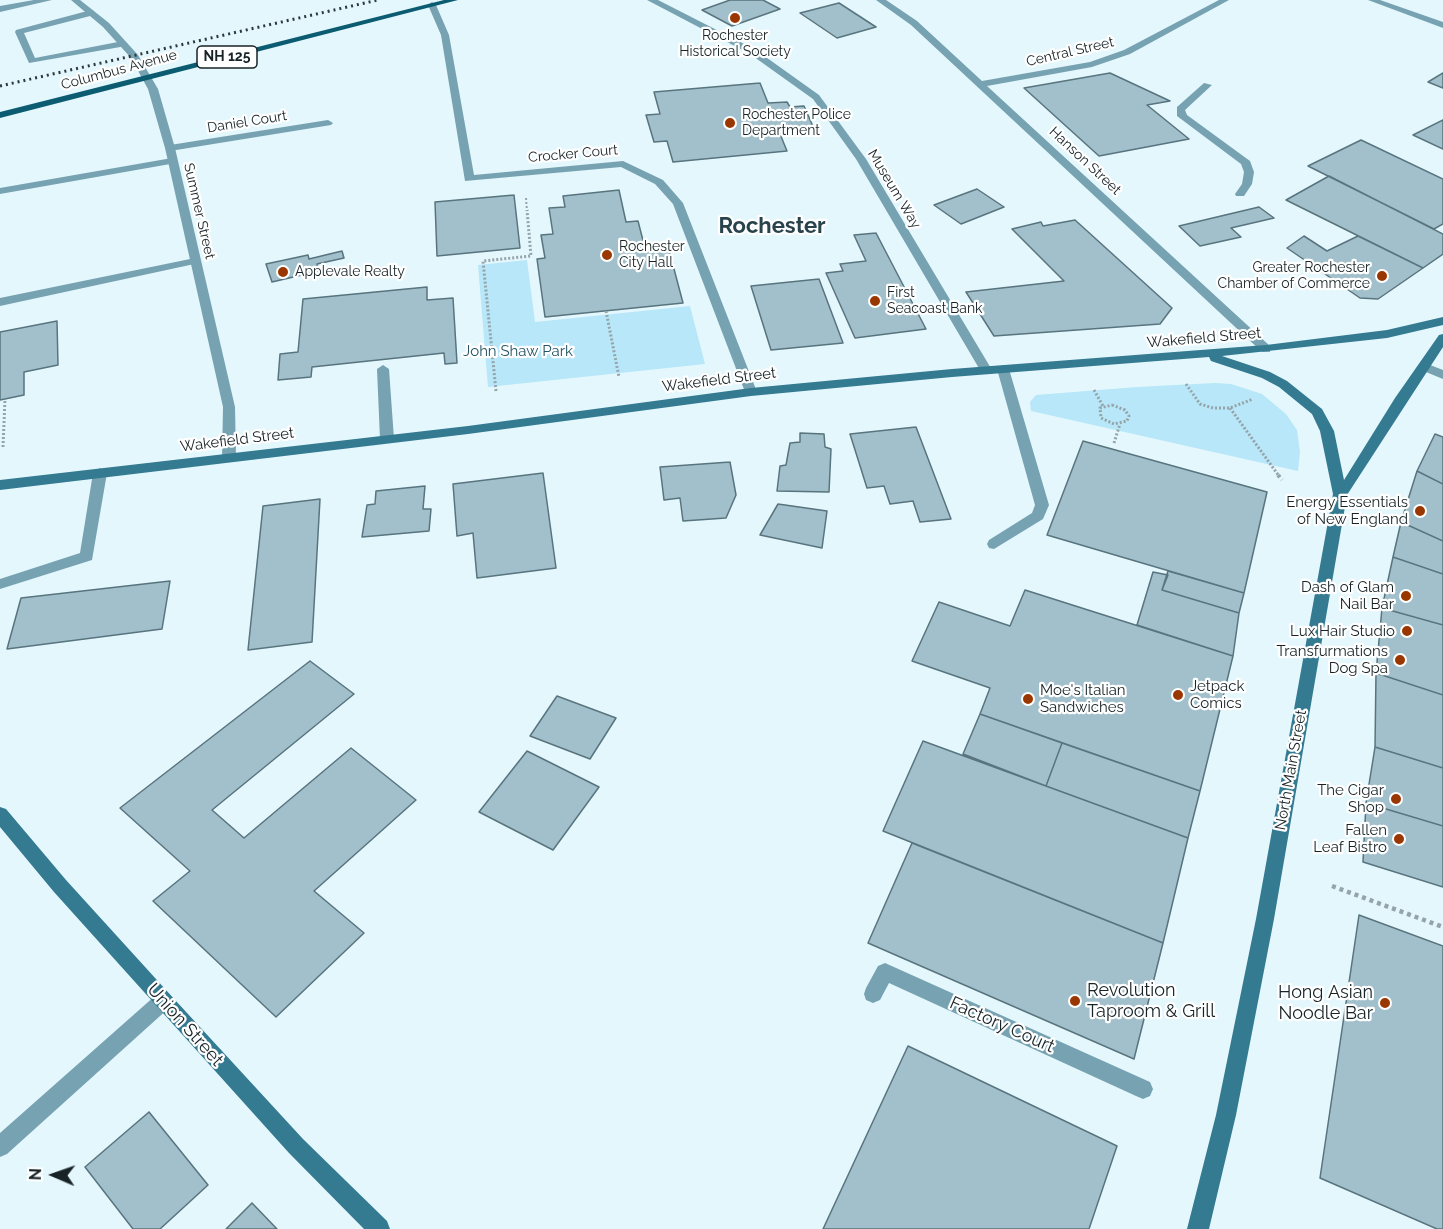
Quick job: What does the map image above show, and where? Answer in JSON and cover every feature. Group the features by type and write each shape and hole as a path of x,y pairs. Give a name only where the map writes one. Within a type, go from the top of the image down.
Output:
{"main road":[{"name":"Columbus Avenue","path":"0,115 454,0"},
{"name":"Wakefield Street","path":"4,485 751,392 986,370 1266,349 1387,334 1443,321"},
{"name":"North Main Street","path":"1198,1229 1226,1115 1265,919 1340,494 1360,468 1400,401 1443,338"},
{"path":"1203,355 1237,363 1266,375 1283,384 1317,412 1327,431 1340,494"},
{"name":"Union Street","path":"0,814 60,886 163,1001 296,1146 379,1229"}],"street":[{"path":"0,9 48,0"},
{"name":"Summer Street","path":"75,0 123,44 148,76 170,148 229,407 229,458"},
{"name":"Museum Way","path":"651,0 753,52 816,97 861,159 986,370"},
{"name":"Hanson Street","path":"880,0 914,23 1266,349"},
{"name":"Central Street","path":"980,84 1092,64 1127,52 1226,0"},
{"path":"1372,0 1443,25"},
{"name":"Crocker Court","path":"432,5 445,34 469,179 623,164 659,182 678,203 751,392"},
{"path":"91,13 19,32 32,61 123,44"},
{"path":"1207,85 1180,109 1182,116 1246,163 1249,172 1247,184 1240,194"},
{"name":"Daniel Court","path":"170,148 328,123"},
{"path":"0,191 172,161"},
{"path":"0,302 195,261"},
{"path":"1425,367 1443,375"},
{"path":"383,369 387,439"},
{"path":"994,544 1038,516 1042,505 1003,369"},
{"path":"0,584 87,556 100,473"},
{"name":"Factory Court","path":"873,994 885,972 1143,1089"},
{"path":"0,1148 163,1001"}],"path":[{"path":"496,391 483,261 531,256 525,189"},
{"path":"606,311 619,377"},
{"path":"1186,384 1200,404 1213,408 1230,408 1246,404 1262,394"},
{"path":"1094,390 1103,406"},
{"path":"3,447 5,399"},
{"path":"1114,443 1120,424 1129,418 1128,412 1117,406 1103,406 1098,411 1101,418 1110,423 1120,424"},
{"path":"1230,408 1282,480"},
{"path":"1332,886 1443,927"}],"green space":[{"name":"John Shaw Park","path":"527,260 535,322 690,306 705,364 488,387 478,265"},
{"path":"1215,383 1231,384 1262,394 1286,414 1297,430 1300,452 1298,471 1031,411 1030,402 1036,395"}],"building":[{"name":"Rochester Historical Society","path":"730,0 763,0 780,9 732,26 702,10"},
{"path":"839,3 876,27 837,38 800,13"},
{"path":"1110,73 1170,101 1147,105 1189,139 1099,156 1024,88"},
{"path":"1443,73 1443,88 1428,82"},
{"name":"Rochester Police Department","path":"760,83 768,103 787,102 790,107 804,106 815,131 780,134 787,151 673,162 667,141 654,142 646,115 660,114 654,92"},
{"path":"1443,120 1443,149 1413,135"},
{"path":"1361,140 1443,179 1443,224 1434,229 1308,166"},
{"path":"1329,176 1443,234 1443,254 1423,268 1286,200"},
{"path":"977,189 1004,207 961,224 934,205"},
{"name":"Rochester City Hall","path":"619,190 626,222 638,221 646,252 669,250 683,303 545,317 537,259 545,258 541,235 553,234 549,208 565,207 563,196"},
{"path":"514,195 520,248 437,256 435,202"},
{"path":"1259,207 1274,218 1231,228 1241,237 1200,246 1179,226"},
{"path":"1075,220 1172,308 1160,324 994,336 966,292 1064,281 1012,229 1041,222 1043,226"},
{"name":"First Seacoast Bank","path":"876,233 926,329 855,338 826,273 843,271 840,264 866,261 854,235"},
{"path":"1304,236 1327,251 1358,236 1423,268 1378,299 1360,298 1287,248"},
{"path":"342,251 344,258 317,264 319,271 272,282 266,264 308,255 309,259"},
{"path":"819,279 843,343 771,350 751,286"},
{"path":"427,287 427,300 453,298 457,363 445,364 444,353 312,367 311,377 278,380 280,354 298,352 303,299"},
{"path":"57,321 58,365 24,372 24,395 0,400 0,332"},
{"path":"916,427 951,519 920,522 913,501 890,504 884,486 867,488 850,434"},
{"path":"800,433 824,434 825,447 831,449 829,492 777,491 780,466 786,465 790,443 800,442"},
{"path":"1435,434 1443,437 1443,484 1417,471"},
{"path":"1083,441 1267,492 1244,593 1047,535"},
{"path":"730,462 736,495 726,518 683,521 680,498 664,500 660,467"},
{"path":"1417,471 1443,484 1443,541 1401,522"},
{"path":"543,473 556,568 477,578 473,533 457,536 453,484"},
{"path":"425,486 423,509 431,509 429,531 362,537 367,505 375,504 376,491"},
{"path":"320,499 312,642 248,650 263,506"},
{"path":"778,504 827,511 822,548 760,535"},
{"path":"1401,522 1443,541 1443,574 1393,557"},
{"path":"1393,557 1443,574 1443,625 1382,608"},
{"path":"1168,571 1244,593 1239,613 1162,590"},
{"path":"1153,572 1168,575 1162,590 1239,613 1233,656 1137,625"},
{"path":"170,581 162,629 7,649 21,598"},
{"path":"1025,590 1233,656 1200,791 980,714 990,688 912,661 939,602 1010,626"},
{"path":"1382,608 1443,625 1443,695 1376,673"},
{"path":"310,661 354,694 212,810 244,838 351,748 416,800 314,891 364,933 276,1017 153,901 190,871 120,808"},
{"path":"1376,673 1443,695 1443,768 1375,747"},
{"path":"557,696 616,718 590,759 530,736"},
{"path":"980,714 1062,743 1046,786 963,754"},
{"path":"923,741 1188,838 1163,943 883,831"},
{"path":"1062,743 1200,791 1188,838 1046,786"},
{"path":"1375,747 1443,768 1443,826 1366,803"},
{"path":"527,751 599,787 553,850 479,812"},
{"path":"1366,803 1443,826 1443,887 1363,862"},
{"name":"Revolution Taproom & Grill","path":"912,843 1163,943 1134,1059 868,943"},
{"path":"1359,915 1443,946 1443,1229 1437,1229 1320,1178"},
{"path":"908,1046 1117,1146 1089,1229 823,1229"},
{"path":"149,1112 208,1185 160,1229 133,1229 85,1167"},
{"path":"252,1203 277,1229 226,1229"}],"railway":[{"path":"0,86 378,0"}],"place":[{"name":"Rochester Historical Society","path":"735,18"},
{"name":"Rochester Police Department","path":"730,123"},
{"name":"Rochester City Hall","path":"607,255"},
{"name":"Applevale Realty","path":"283,272"},
{"name":"Greater Rochester Chamber of Commerce","path":"1382,276"},
{"name":"First Seacoast Bank","path":"875,301"},
{"name":"Energy Essentials of New England","path":"1420,511"},
{"name":"Dash of Glam Nail Bar","path":"1406,596"},
{"name":"Lux Hair Studio","path":"1407,631"},
{"name":"Transfurmations Dog Spa","path":"1400,660"},
{"name":"Jetpack Comics","path":"1178,695"},
{"name":"Moe's Italian Sandwiches","path":"1028,699"},
{"name":"The Cigar Shop","path":"1396,799"},
{"name":"Fallen Leaf Bistro","path":"1399,839"},
{"name":"Revolution Taproom & Grill","path":"1075,1001"},
{"name":"Hong Asian Noodle Bar","path":"1385,1003"}],"district":[{"name":"Rochester","path":"772,226"}]}
